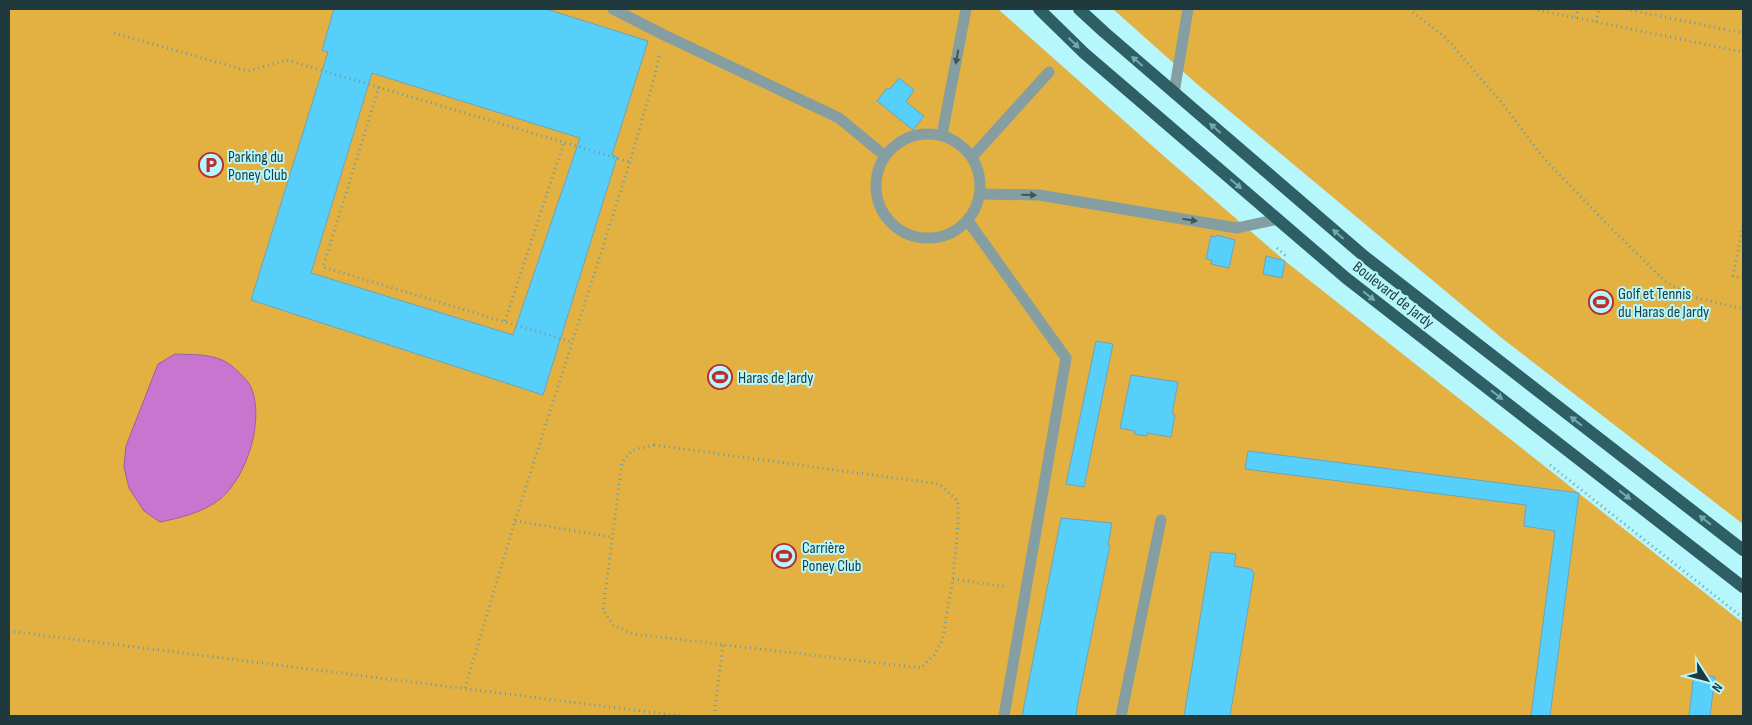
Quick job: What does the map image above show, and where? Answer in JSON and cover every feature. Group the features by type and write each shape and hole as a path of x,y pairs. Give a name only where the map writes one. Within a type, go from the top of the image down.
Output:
{"main road":[{"name":"Boulevard de Jardy","path":"1039,9 1084,53 1346,278 1743,587"},
{"name":"Boulevard de Jardy","path":"1079,9 1364,256 1743,550"}],"lane":[{"path":"613,9 839,118 886,156"},
{"path":"942,135 966,9"},
{"path":"1174,93 1188,9"},
{"path":"972,157 1049,72"},
{"path":"920,134 942,135 960,144 972,157 980,178 980,194 968,221 954,232 937,238 918,238 897,229 882,211 876,194 878,172 886,156 903,140 920,134"},
{"path":"980,194 1039,195 1237,228 1278,219"},
{"path":"968,221 1066,358 1004,716"},
{"path":"1121,716 1161,520"}],"path":[{"path":"1409,9 1446,38 1502,103 1541,155 1667,283 1697,298 1743,309"},
{"path":"1533,9 1743,52"},
{"path":"1576,18 1578,9"},
{"path":"1596,22 1599,9"},
{"path":"1626,9 1743,33"},
{"path":"114,33 248,71 287,60 630,162"},
{"path":"465,688 515,521 630,162 655,75 664,35"},
{"path":"379,87 323,266 572,342"},
{"path":"505,322 564,142"},
{"path":"1743,226 1733,276 1743,278"},
{"path":"1738,250 1743,251"},
{"path":"654,445 939,484 958,501 958,523 952,580 942,641 934,655 921,668 633,634 613,625 603,610 612,537 622,462 633,450 654,445"},
{"path":"515,521 612,537"},
{"path":"952,580 1026,590"},
{"path":"9,631 680,716"},
{"path":"714,716 723,644"}],"shaded area":[{"name":"Haras de Jardy","path":"9,9 998,9 1285,261 1743,623 1743,716 9,716"},
{"name":"Golf et Tennis du Haras de Jardy","path":"1113,9 1743,9 1743,524 1503,339 1197,84"},
{"path":"175,354 213,357 227,362 246,379 251,387 255,400 256,415 251,447 238,477 230,489 214,504 184,516 160,522 144,511 129,488 124,467 126,446 158,364"}],"building":[{"path":"334,9 546,9 648,41 612,155 617,157 543,395 251,300 328,52 322,50","holes":["372,73 580,138 513,335 311,273"]},
{"path":"899,78 914,90 906,102 924,116 913,130 877,101 887,88 890,89"},
{"path":"1217,235 1235,240 1229,268 1211,264 1212,260 1206,259 1211,236 1216,237"},
{"path":"1266,256 1285,261 1282,278 1263,274"},
{"path":"1096,341 1113,344 1084,487 1066,484"},
{"path":"1131,375 1178,382 1172,414 1175,415 1171,437 1147,433 1147,436 1134,434 1135,431 1120,428"},
{"path":"1248,451 1579,493 1550,716 1531,716 1555,531 1524,526 1526,505 1245,469"},
{"path":"1061,518 1112,523 1108,545 1110,545 1076,716 1022,716"},
{"path":"1211,552 1236,554 1234,566 1251,569 1254,573 1230,716 1184,716"},
{"path":"1694,673 1715,677 1710,716 1689,716"}],"place":[{"name":"Parking du Poney Club","path":"211,165"},
{"name":"Golf et Tennis du Haras de Jardy","path":"1601,302"},
{"name":"Haras de Jardy","path":"720,377"},
{"name":"Carrière Poney Club","path":"784,556"}]}
